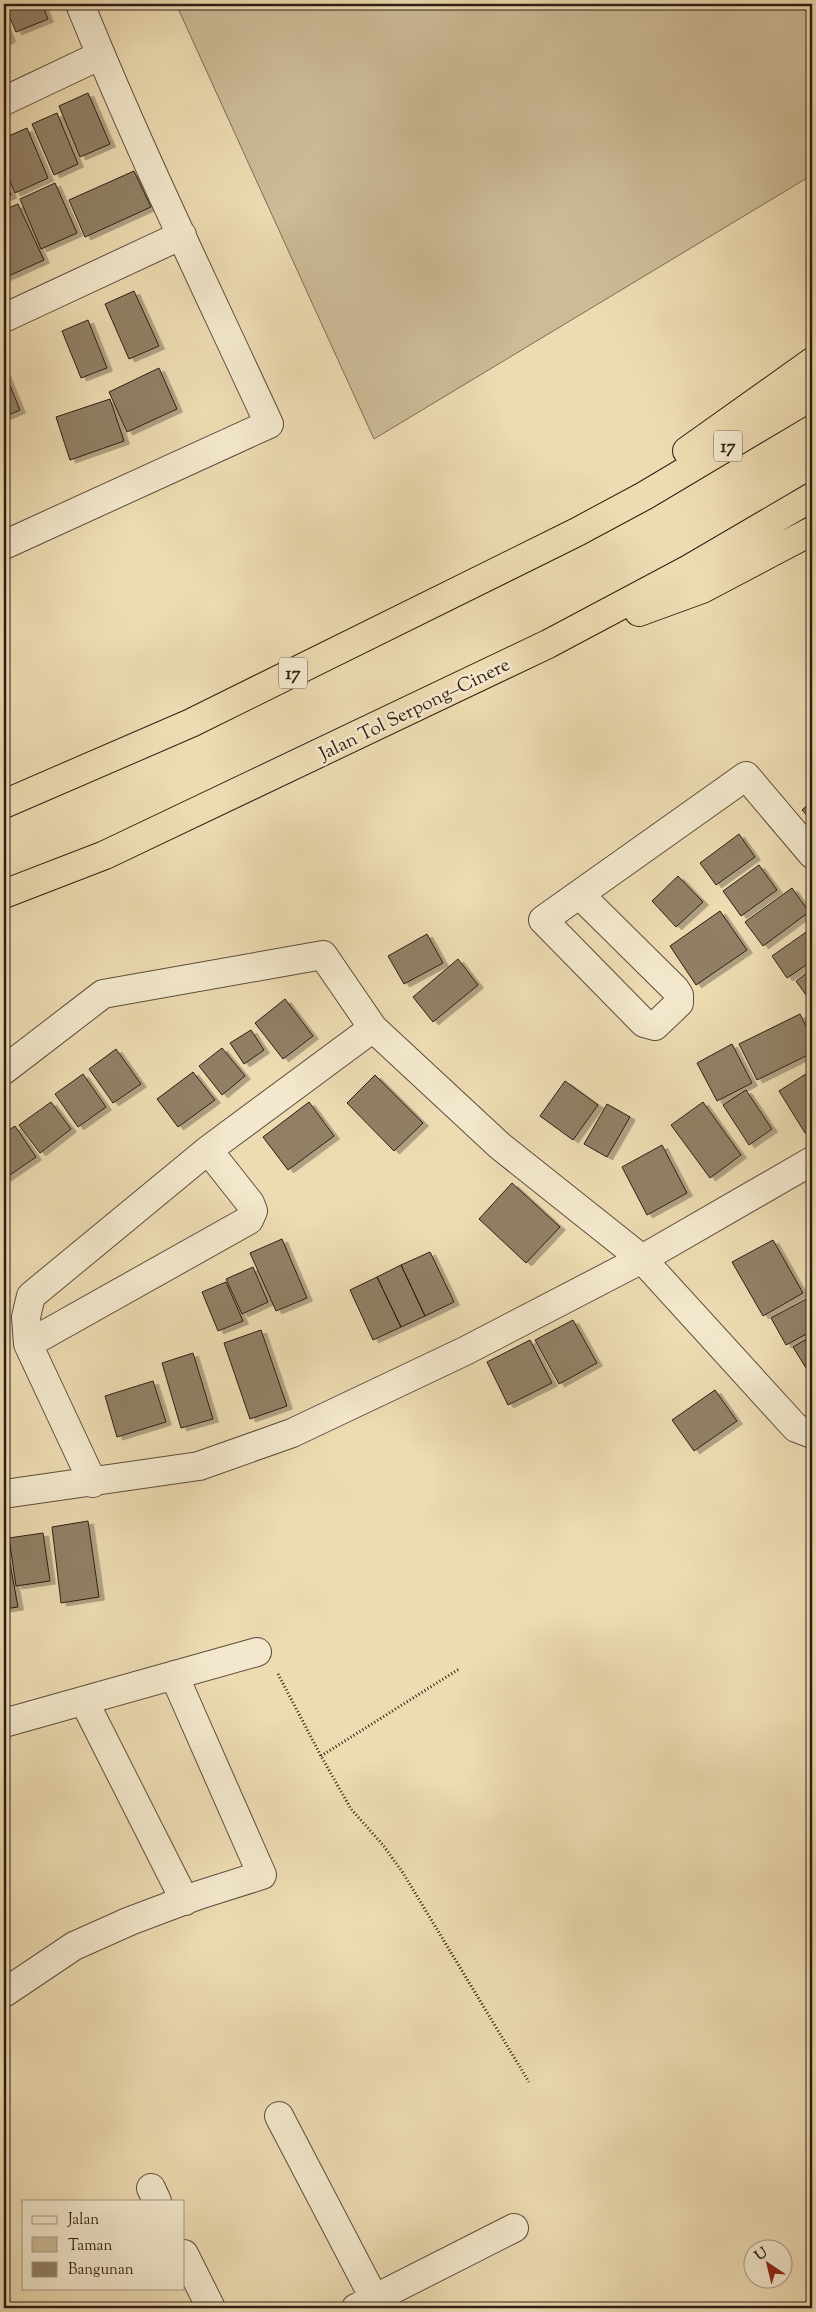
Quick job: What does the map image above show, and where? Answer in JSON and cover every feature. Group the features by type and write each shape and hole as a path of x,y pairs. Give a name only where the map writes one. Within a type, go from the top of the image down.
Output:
{"highway":[{"path":"641,491 812,362"},
{"name":"17","path":"4,804 191,724 577,532 641,491 812,396"},
{"name":"Jalan Tol Serpong–Cinere","path":"4,894 105,856 548,644 696,579 812,497"},
{"path":"696,579 812,531"}],"street":[{"path":"4,545 269,424 100,55 80,4"},
{"path":"4,101 100,55"},
{"path":"4,318 182,235"},
{"path":"580,896 676,989 679,1003 655,1026 644,1022 542,920 580,896 746,776 812,854"},
{"path":"4,1070 103,994 323,955 374,1028 500,1146 642,1259 796,1428 812,1434"},
{"path":"93,1483 28,1344 26,1317 31,1296 208,1150 374,1028"},
{"path":"28,1344 249,1220 253,1211 250,1203 208,1150"},
{"path":"4,1494 93,1483 199,1466 292,1433 465,1351 642,1259 812,1161"},
{"path":"4,1723 257,1652"},
{"path":"4,1992 74,1946 130,1921 262,1875 174,1676"},
{"path":"84,1701 185,1901"},
{"path":"279,2116 365,2304 514,2228"},
{"path":"185,2256 211,2308"}],"path":[{"path":"257,1652 269,1656 320,1756 351,1809 383,1845 403,1873 529,2082"},
{"path":"320,1756 459,1668"}],"green space":[{"path":"176,4 812,4 812,175 374,439"}],"building":[{"path":"4,4 42,4 48,19 16,32"},
{"path":"4,23 10,39 4,42"},
{"path":"88,93 110,144 80,157 59,106"},
{"path":"57,113 78,164 54,175 32,124"},
{"path":"27,128 48,178 15,193 4,167 4,138"},
{"path":"134,171 151,207 85,237 69,200"},
{"path":"4,178 11,195 4,198"},
{"path":"55,183 77,233 41,249 20,199"},
{"path":"18,204 44,260 4,278 4,210"},
{"path":"134,291 159,346 129,359 105,304"},
{"path":"88,320 107,368 81,378 62,331"},
{"path":"159,368 177,409 127,432 109,392"},
{"path":"4,371 20,410 4,417"},
{"path":"110,399 124,441 70,460 56,417"},
{"path":"812,801 812,821 802,810"},
{"path":"739,834 755,857 716,885 700,863"},
{"path":"759,865 777,890 741,916 723,891"},
{"path":"678,876 703,902 676,927 652,901"},
{"path":"792,888 809,912 763,946 745,922"},
{"path":"720,911 747,950 696,985 670,946"},
{"path":"812,928 812,961 787,978 772,956"},
{"path":"427,934 443,963 404,984 388,956"},
{"path":"458,959 478,985 433,1022 413,997"},
{"path":"812,969 812,1002 811,1002 796,981"},
{"path":"285,999 313,1036 283,1059 255,1023"},
{"path":"800,1014 812,1038 812,1053 757,1080 739,1044"},
{"path":"251,1030 264,1050 244,1064 230,1043"},
{"path":"732,1044 752,1083 717,1101 697,1063"},
{"path":"222,1048 245,1076 222,1095 199,1066"},
{"path":"116,1049 141,1084 113,1103 89,1069"},
{"path":"812,1070 812,1129 805,1133 779,1091"},
{"path":"193,1072 215,1100 178,1127 157,1099"},
{"path":"83,1074 106,1107 78,1127 55,1094"},
{"path":"375,1075 423,1123 394,1151 347,1103"},
{"path":"565,1081 598,1105 573,1140 540,1116"},
{"path":"746,1090 772,1129 749,1145 723,1105"},
{"path":"51,1102 71,1129 40,1153 19,1125"},
{"path":"309,1102 334,1136 288,1170 263,1137"},
{"path":"703,1102 741,1155 710,1178 671,1125"},
{"path":"607,1104 630,1117 607,1157 584,1144"},
{"path":"15,1126 36,1157 4,1179 4,1133"},
{"path":"662,1145 687,1193 647,1215 622,1167"},
{"path":"512,1183 560,1227 526,1263 479,1219"},
{"path":"282,1239 307,1298 276,1311 250,1253"},
{"path":"773,1240 803,1293 763,1316 732,1262"},
{"path":"430,1252 454,1302 425,1316 401,1265"},
{"path":"401,1265 425,1316 401,1327 377,1277"},
{"path":"253,1267 268,1302 242,1314 226,1279"},
{"path":"377,1277 401,1327 373,1340 350,1290"},
{"path":"226,1282 243,1321 218,1331 202,1292"},
{"path":"812,1296 812,1331 786,1345 771,1318"},
{"path":"573,1320 597,1363 559,1384 535,1340"},
{"path":"261,1330 287,1406 250,1419 224,1343"},
{"path":"812,1336 812,1364 806,1368 793,1347"},
{"path":"530,1340 552,1383 508,1405 487,1362"},
{"path":"193,1353 213,1419 181,1428 162,1363"},
{"path":"153,1381 166,1422 117,1437 105,1396"},
{"path":"715,1390 737,1421 694,1451 672,1420"},
{"path":"88,1521 99,1597 61,1603 52,1527"},
{"path":"43,1533 50,1581 16,1586 9,1538"},
{"path":"7,1547 18,1607 4,1609 4,1548"}]}
